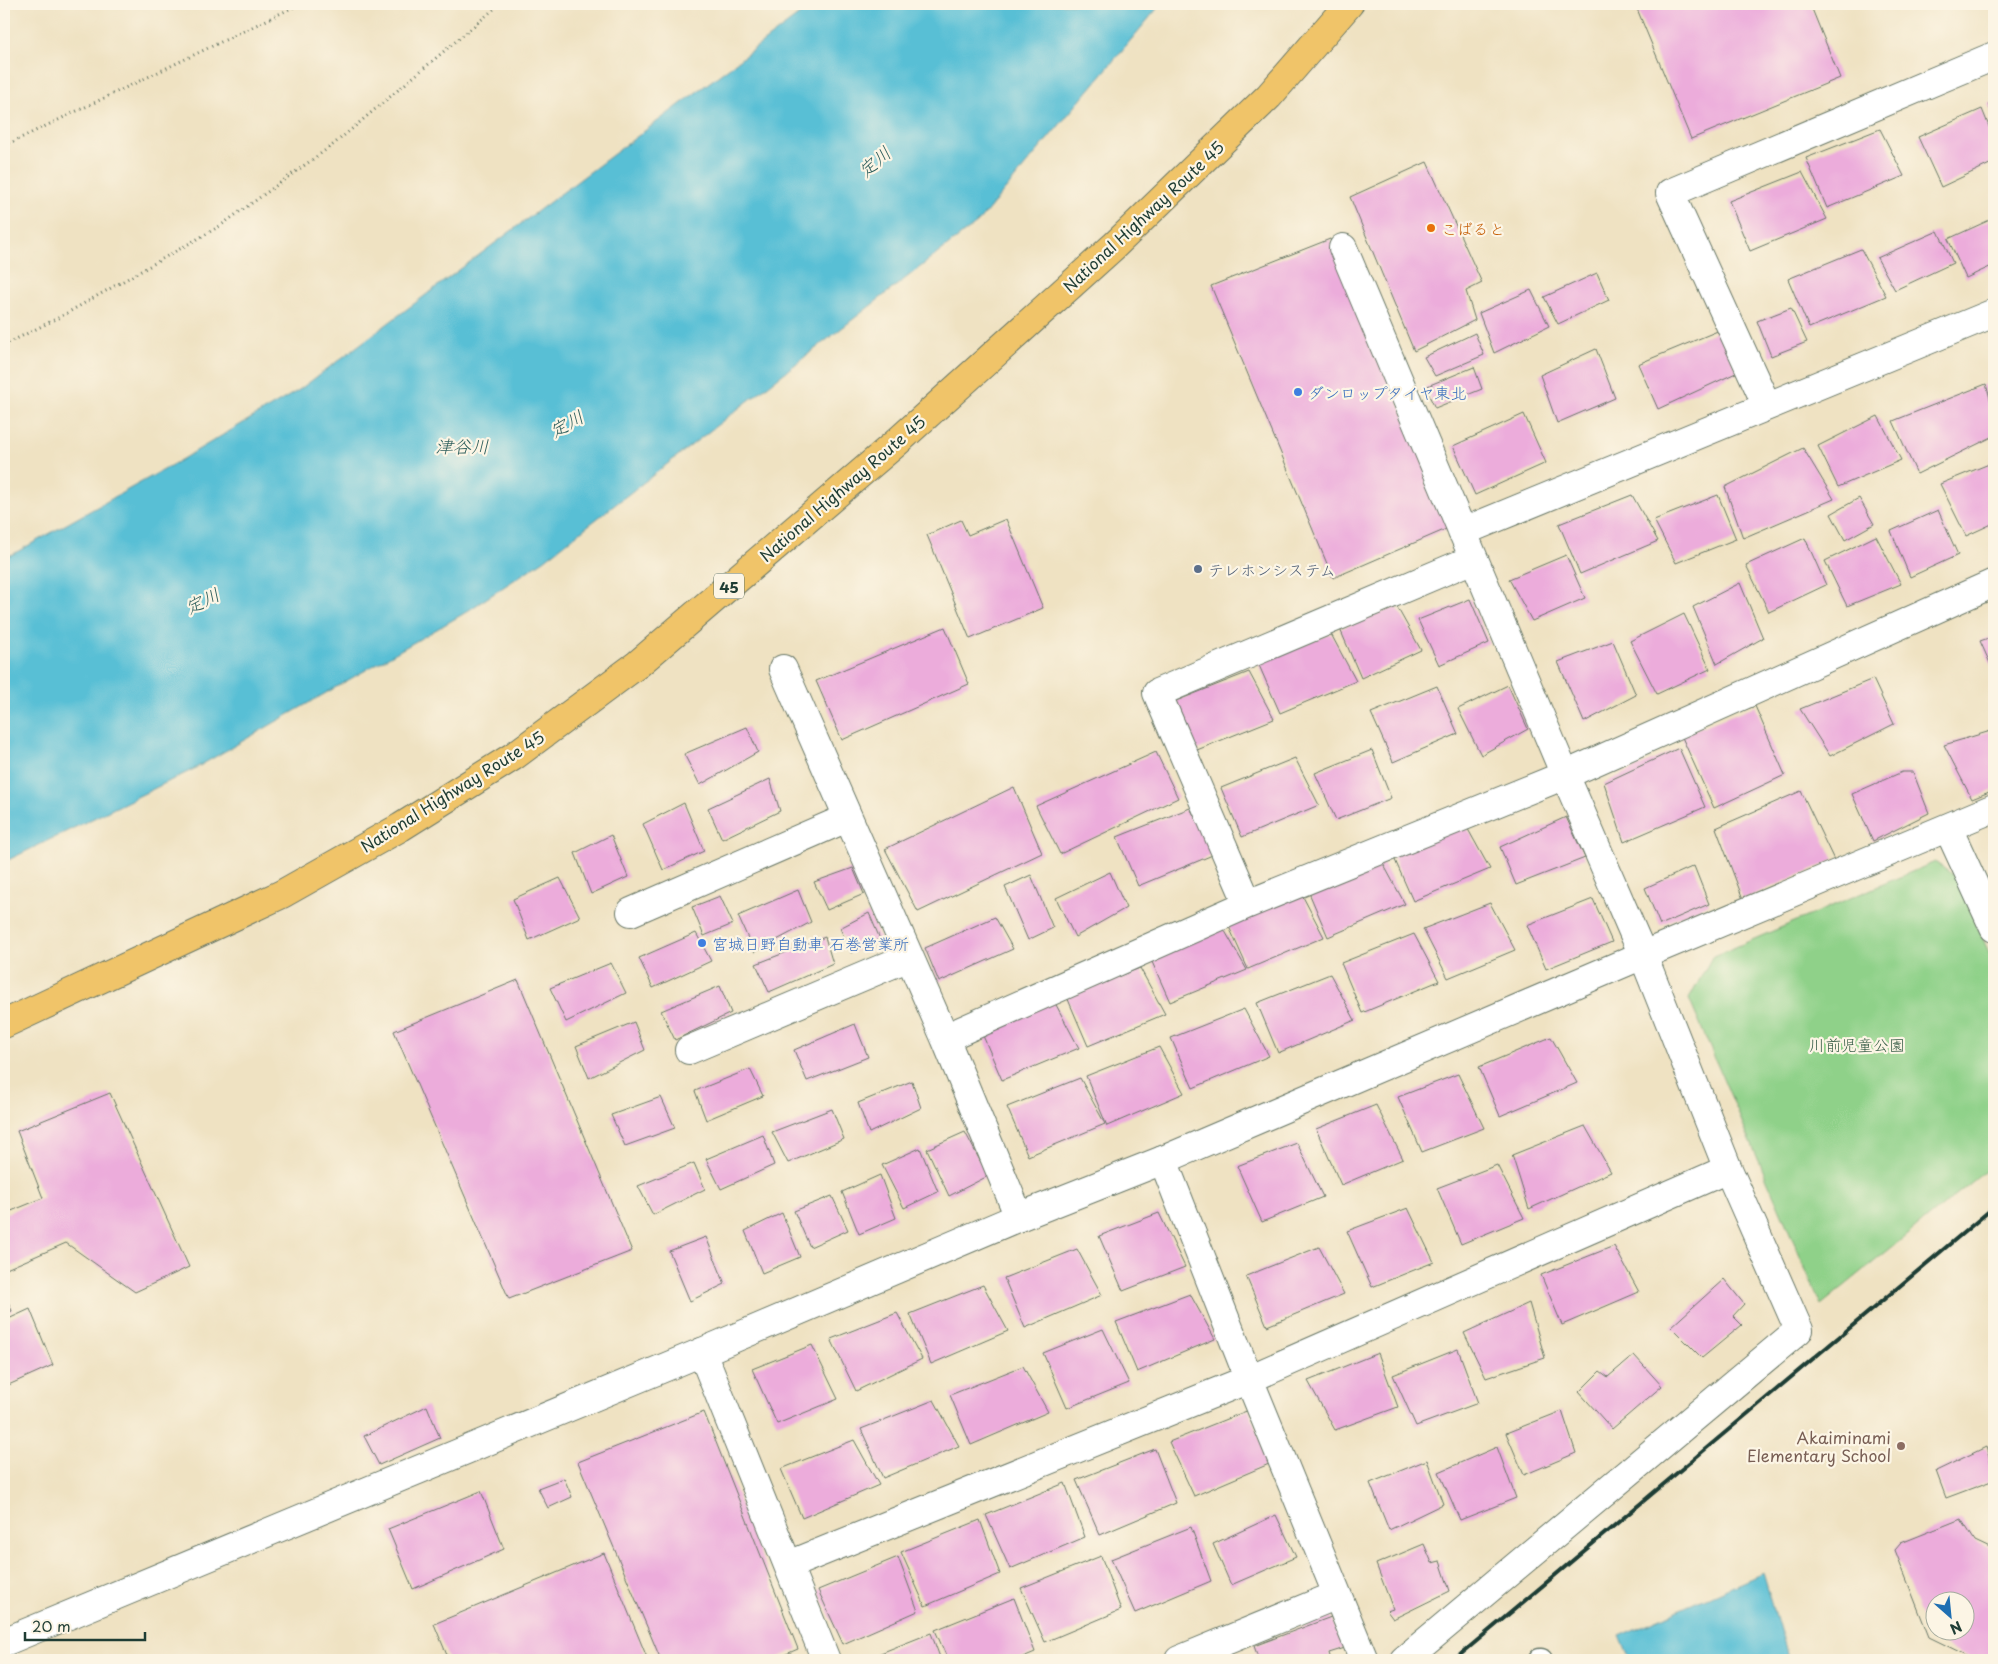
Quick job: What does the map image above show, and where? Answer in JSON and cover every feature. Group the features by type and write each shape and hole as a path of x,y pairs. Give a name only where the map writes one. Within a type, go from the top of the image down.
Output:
{"highway":[{"name":"National Highway Route 45","path":"4,1024 282,894 392,831 514,756 638,664 896,442 1114,246 1269,96 1349,4"}],"street":[{"path":"1767,406 1670,193 1994,56"},
{"path":"1343,248 1473,559 1643,954 1728,1170 1799,1330 1404,1660"},
{"path":"1462,532 1994,312"},
{"path":"1248,904 1157,693 1473,559"},
{"path":"945,1038 1248,904 1565,775 1994,583"},
{"path":"783,669 945,1038 1019,1217"},
{"path":"4,1642 702,1352 1019,1217 1163,1160 1643,954 1994,808"},
{"path":"631,912 848,818"},
{"path":"1948,828 1994,928"},
{"path":"689,1050 909,957"},
{"path":"1163,1160 1249,1379 1364,1660"},
{"path":"789,1565 1249,1379 1728,1170"},
{"path":"702,1352 826,1660"},
{"path":"1179,1660 1337,1595"}],"path":[{"path":"4,146 300,4"},
{"path":"4,345 60,317 220,226 334,144 500,4"}],"green space":[{"name":"川前児童公園","path":"1935,862 1956,877 1994,964 1994,1164 1821,1305 1689,999 1712,957"}],"water":[{"name":"津谷川","path":"814,4 1161,4 978,222 544,560 463,614 194,769 4,862 4,558 179,461 299,390"},
{"path":"1763,1573 1789,1660 1630,1660 1620,1636"}],"building":[{"path":"1635,4 1810,4 1840,78 1691,139"},
{"path":"1994,102 1994,117 1988,104"},
{"path":"1982,109 1994,139 1994,162 1941,187 1918,137"},
{"path":"1880,129 1904,176 1827,208 1806,158"},
{"path":"1427,162 1482,283 1466,291 1475,320 1414,351 1350,197"},
{"path":"1802,172 1827,219 1750,251 1729,201"},
{"path":"1994,218 1994,265 1966,278 1948,239"},
{"path":"1938,231 1953,263 1895,290 1877,258"},
{"path":"1330,239 1451,527 1333,578 1211,286"},
{"path":"1861,249 1886,296 1809,328 1788,279"},
{"path":"1597,273 1609,300 1558,324 1544,297"},
{"path":"1531,290 1549,326 1494,353 1479,313"},
{"path":"1791,308 1807,342 1771,356 1757,321"},
{"path":"1720,330 1738,372 1658,409 1638,364"},
{"path":"1475,333 1484,355 1435,376 1424,357"},
{"path":"1596,349 1615,398 1557,423 1540,375"},
{"path":"1474,367 1482,389 1435,408 1425,387"},
{"path":"1986,384 1994,413 1994,436 1917,474 1893,421"},
{"path":"1524,414 1546,463 1475,495 1453,446"},
{"path":"1878,416 1901,460 1838,487 1818,446"},
{"path":"1803,448 1834,499 1743,538 1725,487"},
{"path":"1994,462 1994,523 1966,536 1940,484"},
{"path":"1632,495 1658,541 1580,574 1559,524"},
{"path":"1718,495 1736,539 1676,563 1654,520"},
{"path":"1859,498 1874,524 1845,540 1831,514"},
{"path":"1938,510 1958,555 1910,577 1891,531"},
{"path":"1006,519 1043,608 970,639 927,535 961,520 968,535"},
{"path":"1876,536 1901,584 1847,606 1825,561"},
{"path":"1805,538 1826,585 1769,612 1746,565"},
{"path":"1566,555 1585,598 1532,621 1509,579"},
{"path":"1740,583 1763,638 1717,664 1693,607"},
{"path":"1470,599 1489,643 1439,665 1418,620"},
{"path":"1397,607 1421,650 1361,678 1340,629"},
{"path":"1684,614 1710,669 1657,694 1630,641"},
{"path":"945,627 969,684 842,740 816,681"},
{"path":"1331,634 1356,681 1280,713 1258,663"},
{"path":"1994,636 1994,672 1980,641"},
{"path":"1613,641 1636,695 1584,722 1558,662"},
{"path":"1249,672 1274,719 1197,750 1176,701"},
{"path":"1873,679 1894,724 1830,756 1800,709"},
{"path":"1508,685 1528,729 1481,755 1458,709"},
{"path":"1437,686 1458,734 1393,762 1371,713"},
{"path":"1755,706 1785,775 1714,808 1681,735"},
{"path":"747,727 758,752 700,785 684,754"},
{"path":"1994,730 1994,790 1972,799 1944,745"},
{"path":"1679,748 1705,807 1624,842 1604,783"},
{"path":"1372,750 1391,798 1336,820 1315,773"},
{"path":"1156,752 1178,798 1060,854 1036,806"},
{"path":"1295,758 1319,805 1242,837 1221,788"},
{"path":"1902,772 1913,772 1929,813 1873,841 1852,794"},
{"path":"770,779 780,811 722,839 708,808"},
{"path":"1014,787 1042,853 918,912 885,849"},
{"path":"1801,791 1834,860 1743,899 1716,828"},
{"path":"684,803 704,851 663,870 643,824"},
{"path":"1190,808 1215,854 1138,886 1117,837"},
{"path":"1566,817 1585,858 1516,885 1500,847"},
{"path":"1464,822 1490,869 1413,901 1391,851"},
{"path":"611,835 628,877 591,894 575,853"},
{"path":"1380,858 1405,904 1328,937 1307,888"},
{"path":"1694,866 1709,904 1660,925 1645,888"},
{"path":"853,868 864,894 827,910 814,882"},
{"path":"1110,872 1126,908 1075,937 1056,898"},
{"path":"1031,875 1053,928 1028,940 1005,887"},
{"path":"560,878 580,917 529,940 513,899"},
{"path":"798,890 811,922 754,952 738,916"},
{"path":"1300,891 1324,937 1248,969 1226,920"},
{"path":"720,896 733,924 704,936 692,907"},
{"path":"1593,899 1612,942 1546,969 1527,925"},
{"path":"1490,903 1515,950 1448,978 1423,929"},
{"path":"869,913 880,939 851,953 840,928"},
{"path":"995,917 1013,949 939,982 925,948"},
{"path":"1221,924 1247,970 1170,1002 1148,953"},
{"path":"696,933 711,961 653,988 639,958"},
{"path":"1414,934 1439,981 1362,1013 1341,963"},
{"path":"825,937 833,964 769,992 756,964"},
{"path":"611,963 626,993 566,1022 550,988"},
{"path":"1140,968 1165,1014 1088,1046 1067,997"},
{"path":"1330,974 1355,1020 1278,1053 1257,1003"},
{"path":"518,980 632,1251 509,1299 394,1031"},
{"path":"720,986 731,1013 675,1040 661,1011"},
{"path":"1054,1001 1079,1048 1002,1080 981,1031"},
{"path":"1244,1009 1269,1056 1193,1088 1171,1038"},
{"path":"634,1022 645,1050 589,1078 576,1046"},
{"path":"855,1024 868,1057 807,1081 794,1050"},
{"path":"1551,1037 1577,1083 1500,1116 1479,1067"},
{"path":"1159,1047 1184,1093 1107,1126 1086,1076"},
{"path":"750,1069 763,1096 706,1120 695,1091"},
{"path":"1458,1074 1484,1128 1422,1152 1398,1097"},
{"path":"1080,1078 1105,1124 1028,1156 1007,1107"},
{"path":"912,1081 921,1108 869,1133 858,1103"},
{"path":"110,1093 189,1267 135,1292 66,1243 4,1270 4,1214 43,1198 17,1131"},
{"path":"661,1097 675,1128 625,1146 611,1115"},
{"path":"1376,1105 1403,1159 1341,1185 1316,1129"},
{"path":"832,1109 844,1139 788,1163 772,1132"},
{"path":"1585,1126 1611,1172 1529,1209 1512,1155"},
{"path":"965,1132 988,1176 949,1196 927,1149"},
{"path":"763,1135 774,1165 721,1189 706,1159"},
{"path":"1297,1143 1323,1197 1262,1222 1237,1166"},
{"path":"920,1148 938,1192 904,1208 882,1165"},
{"path":"694,1163 705,1189 653,1215 638,1186"},
{"path":"1497,1165 1524,1218 1461,1244 1437,1188"},
{"path":"880,1175 896,1218 859,1234 842,1192"},
{"path":"832,1196 848,1230 810,1247 794,1211"},
{"path":"1408,1208 1434,1262 1372,1287 1347,1231"},
{"path":"782,1213 800,1257 762,1273 745,1231"},
{"path":"1159,1213 1185,1267 1123,1291 1099,1236"},
{"path":"706,1237 725,1284 690,1301 669,1251"},
{"path":"1614,1246 1639,1292 1562,1325 1541,1275"},
{"path":"1319,1247 1344,1294 1267,1326 1246,1276"},
{"path":"1077,1249 1102,1295 1025,1328 1004,1278"},
{"path":"1724,1279 1744,1304 1733,1316 1742,1325 1702,1358 1671,1327"},
{"path":"983,1285 1008,1331 931,1364 910,1314"},
{"path":"4,1292 12,1311 4,1314"},
{"path":"1190,1294 1215,1339 1137,1372 1116,1322"},
{"path":"1529,1303 1545,1358 1486,1378 1464,1333"},
{"path":"30,1309 53,1365 4,1387 4,1321"},
{"path":"897,1313 922,1359 856,1391 831,1339"},
{"path":"1103,1329 1129,1383 1067,1408 1043,1353"},
{"path":"812,1345 838,1399 777,1424 752,1369"},
{"path":"1458,1349 1478,1403 1416,1426 1393,1375"},
{"path":"1378,1353 1398,1407 1335,1430 1308,1381"},
{"path":"1634,1355 1662,1386 1612,1429 1579,1392 1600,1371 1608,1377"},
{"path":"1023,1366 1048,1412 971,1445 950,1395"},
{"path":"934,1400 959,1446 883,1478 861,1429"},
{"path":"427,1406 440,1438 379,1465 364,1436"},
{"path":"1249,1410 1269,1464 1194,1496 1169,1442"},
{"path":"1562,1411 1576,1453 1524,1475 1506,1433"},
{"path":"704,1412 798,1649 772,1660 661,1660 578,1462"},
{"path":"854,1440 879,1485 802,1518 781,1469"},
{"path":"1497,1447 1516,1498 1460,1520 1439,1472"},
{"path":"1986,1447 1994,1480 1946,1498 1936,1471"},
{"path":"1155,1449 1176,1503 1100,1535 1076,1480"},
{"path":"1427,1460 1443,1504 1389,1530 1370,1483"},
{"path":"564,1478 572,1497 548,1508 538,1488"},
{"path":"1065,1483 1085,1537 1010,1569 986,1515"},
{"path":"481,1491 504,1549 413,1589 388,1529"},
{"path":"1276,1515 1296,1557 1231,1585 1213,1544"},
{"path":"1961,1519 1975,1541 1994,1550 1994,1660 1976,1660 1939,1642 1976,1642 1976,1592 1926,1592 1926,1629 1895,1550 1901,1543"},
{"path":"980,1520 1000,1574 925,1606 901,1552"},
{"path":"1191,1527 1211,1581 1135,1613 1111,1559"},
{"path":"1424,1544 1432,1563 1440,1561 1450,1591 1393,1619 1387,1611 1393,1609 1376,1564"},
{"path":"604,1553 648,1660 449,1660 434,1624"},
{"path":"1101,1556 1121,1610 1045,1642 1021,1588"},
{"path":"898,1557 918,1611 843,1644 818,1590"},
{"path":"1014,1598 1035,1652 1016,1660 948,1660 935,1630"},
{"path":"1331,1617 1345,1648 1329,1653 1331,1660 1259,1660 1254,1646"},
{"path":"931,1633 941,1660 863,1660"}],"railway":[{"path":"1454,1660 1994,1207"}],"place":[{"name":"こばると","path":"1431,228"},
{"name":"ダンロップタイヤ東北","path":"1298,392"},
{"name":"テレホンシステム","path":"1198,569"},
{"name":"宮城日野自動車 石巻営業所","path":"702,943"},
{"name":"Akaiminami Elementary School","path":"1901,1446"}],"water label":[{"name":"定川","path":"874,161"},
{"name":"定川","path":"566,423"},
{"name":"定川","path":"202,600"}]}
